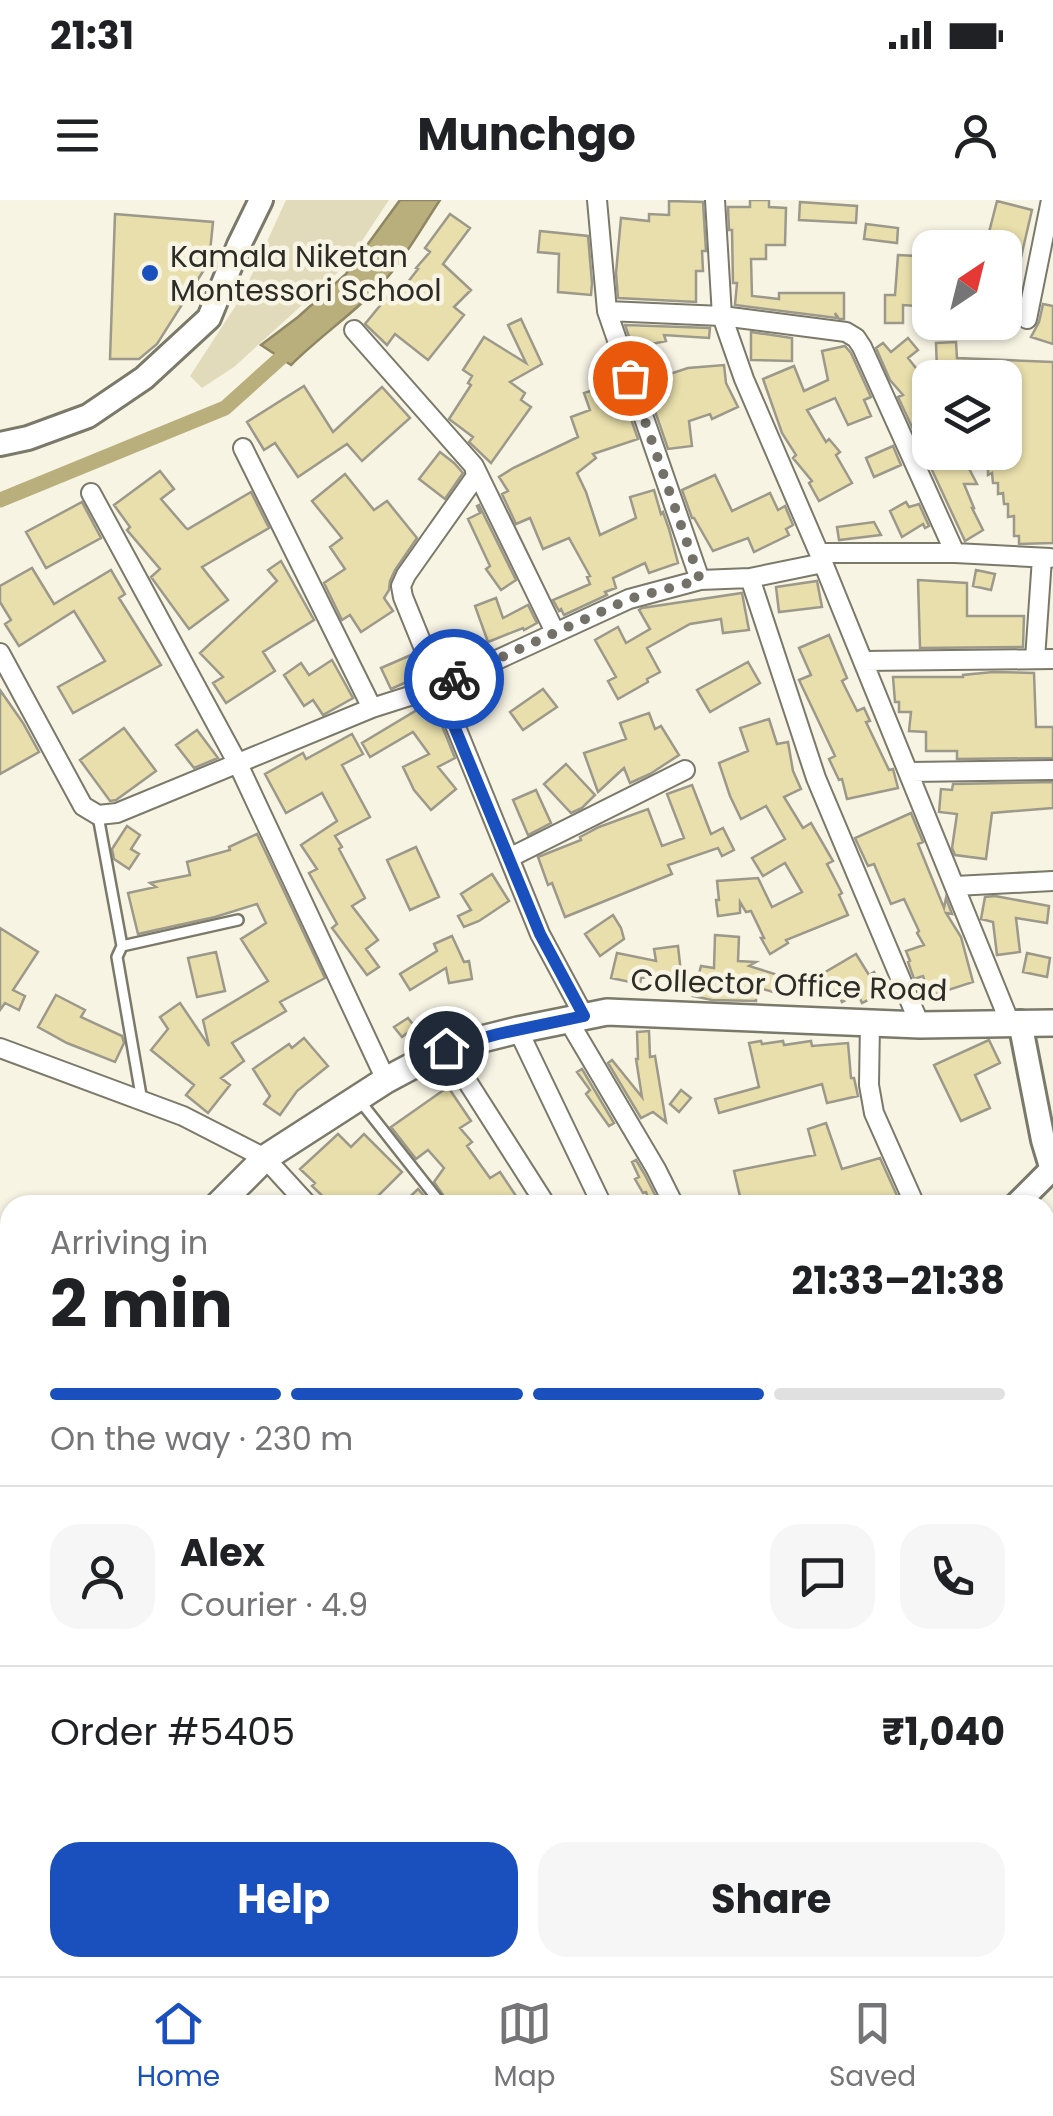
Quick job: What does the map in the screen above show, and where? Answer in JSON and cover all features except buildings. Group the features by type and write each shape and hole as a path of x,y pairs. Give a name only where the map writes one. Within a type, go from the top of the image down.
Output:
{"main road":[{"name":"Collector Office Road","path":"228,1195 265,1158 386,1080 446,1048 518,1030 607,1012 920,1025 1053,1023"}],"street":[{"path":"0,444 88,416 144,378 209,318 261,200"},
{"path":"596,200 607,311 700,580"},
{"path":"715,200 722,316 744,379 1015,1022 1052,1169 1026,1195"},
{"path":"1027,319 1050,200"},
{"path":"607,311 722,316 846,332 856,338 956,553"},
{"path":"354,330 474,466 556,632"},
{"path":"244,448 372,708"},
{"path":"474,466 476,476 406,575 401,586 402,598 576,1018 669,1195"},
{"path":"91,493 238,764 386,1080"},
{"path":"0,653 6,681 83,806 98,815 117,813 372,708 438,687 629,599 700,580 750,578 821,558 956,553 1047,558 1044,659 864,660"},
{"path":"750,578 816,778 920,1025"},
{"path":"508,858 684,770"},
{"path":"910,772 1053,770"},
{"path":"955,886 1053,881"},
{"path":"870,1023 869,1085 874,1113 909,1195"},
{"path":"518,1030 597,1195"},
{"path":"0,1048 183,1116 265,1158 299,1195"},
{"path":"446,1048 540,1195"}],"lane":[{"path":"98,815 122,946 117,957 142,1101"},
{"path":"122,946 238,920"},
{"path":"358,1098 434,1195"}],"shaded area":[{"path":"286,200 389,200 346,265 234,367 202,388 190,376 242,296"},
{"path":"400,200 440,200 380,286 291,365 261,345 346,274"}],"waterway":[{"path":"0,500 225,408 294,346"}],"way so far":[{"path":"454,679 629,599 700,580 630,378"}],"place":[{"name":"Kamala Niketan Montessori School","path":"150,273"}],"route":[{"path":"446,1048 584,1016 540,934 438,687 454,679"}]}
